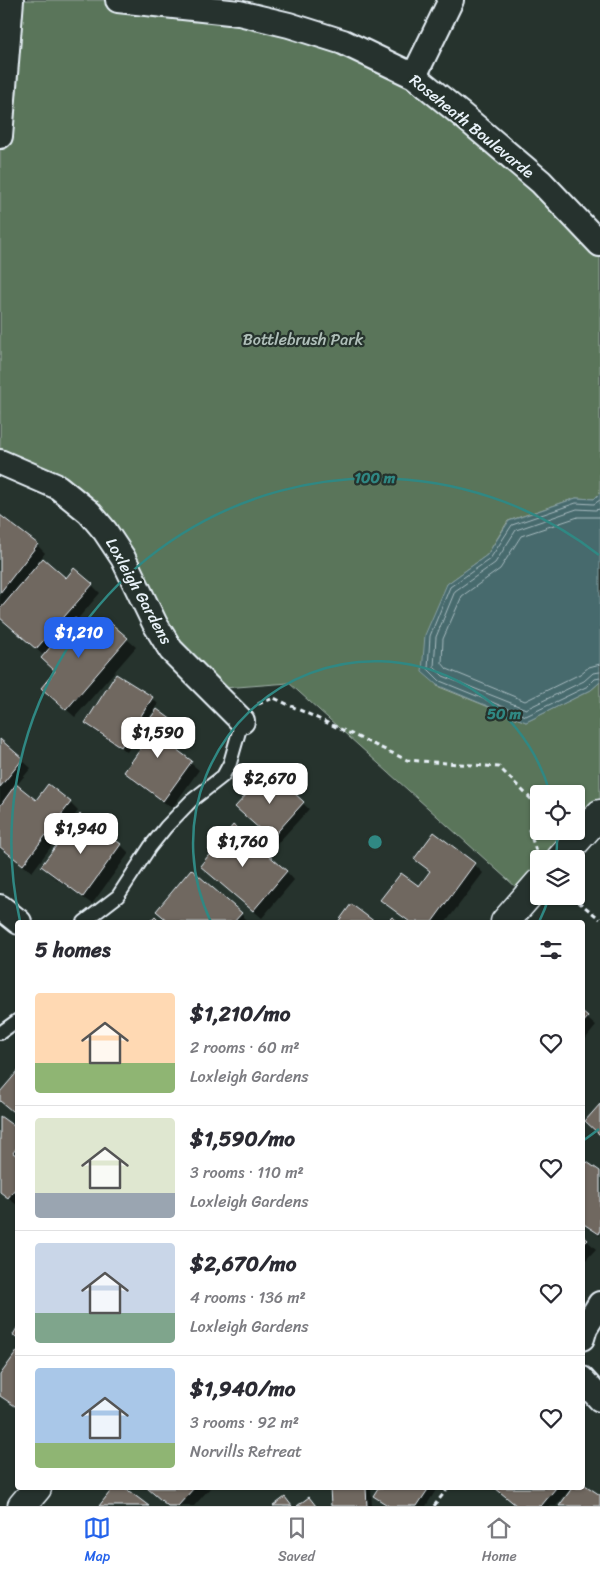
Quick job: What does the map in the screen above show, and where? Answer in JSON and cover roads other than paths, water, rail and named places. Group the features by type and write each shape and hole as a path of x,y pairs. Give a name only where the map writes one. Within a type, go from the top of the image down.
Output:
{"street":[{"path":"0,136 11,0"},
{"name":"Roseheath Boulevarde","path":"118,0 172,3 239,13 290,25 343,42 414,76 541,182 600,244"},
{"path":"414,76 451,0"},
{"name":"Loxleigh Gardens","path":"0,462 58,487 89,512 105,531 123,558 155,624 172,650 238,716"},
{"path":"568,850 600,814"},
{"path":"506,920 530,893"},
{"path":"0,907 16,920"},
{"path":"585,1328 600,1304"},
{"path":"585,1382 600,1399"},
{"path":"22,1506 35,1490"}],"lane":[{"path":"87,920 118,896 150,847 166,827 191,801 223,776 230,763 238,716"},
{"path":"0,1033 15,1022"}],"water":[{"path":"600,493 600,682 591,690 526,722 437,685 422,672 425,635 447,584 487,555 509,521 576,498 594,499"}],"park label":[{"name":"Bottlebrush Park","path":"303,339"}]}
